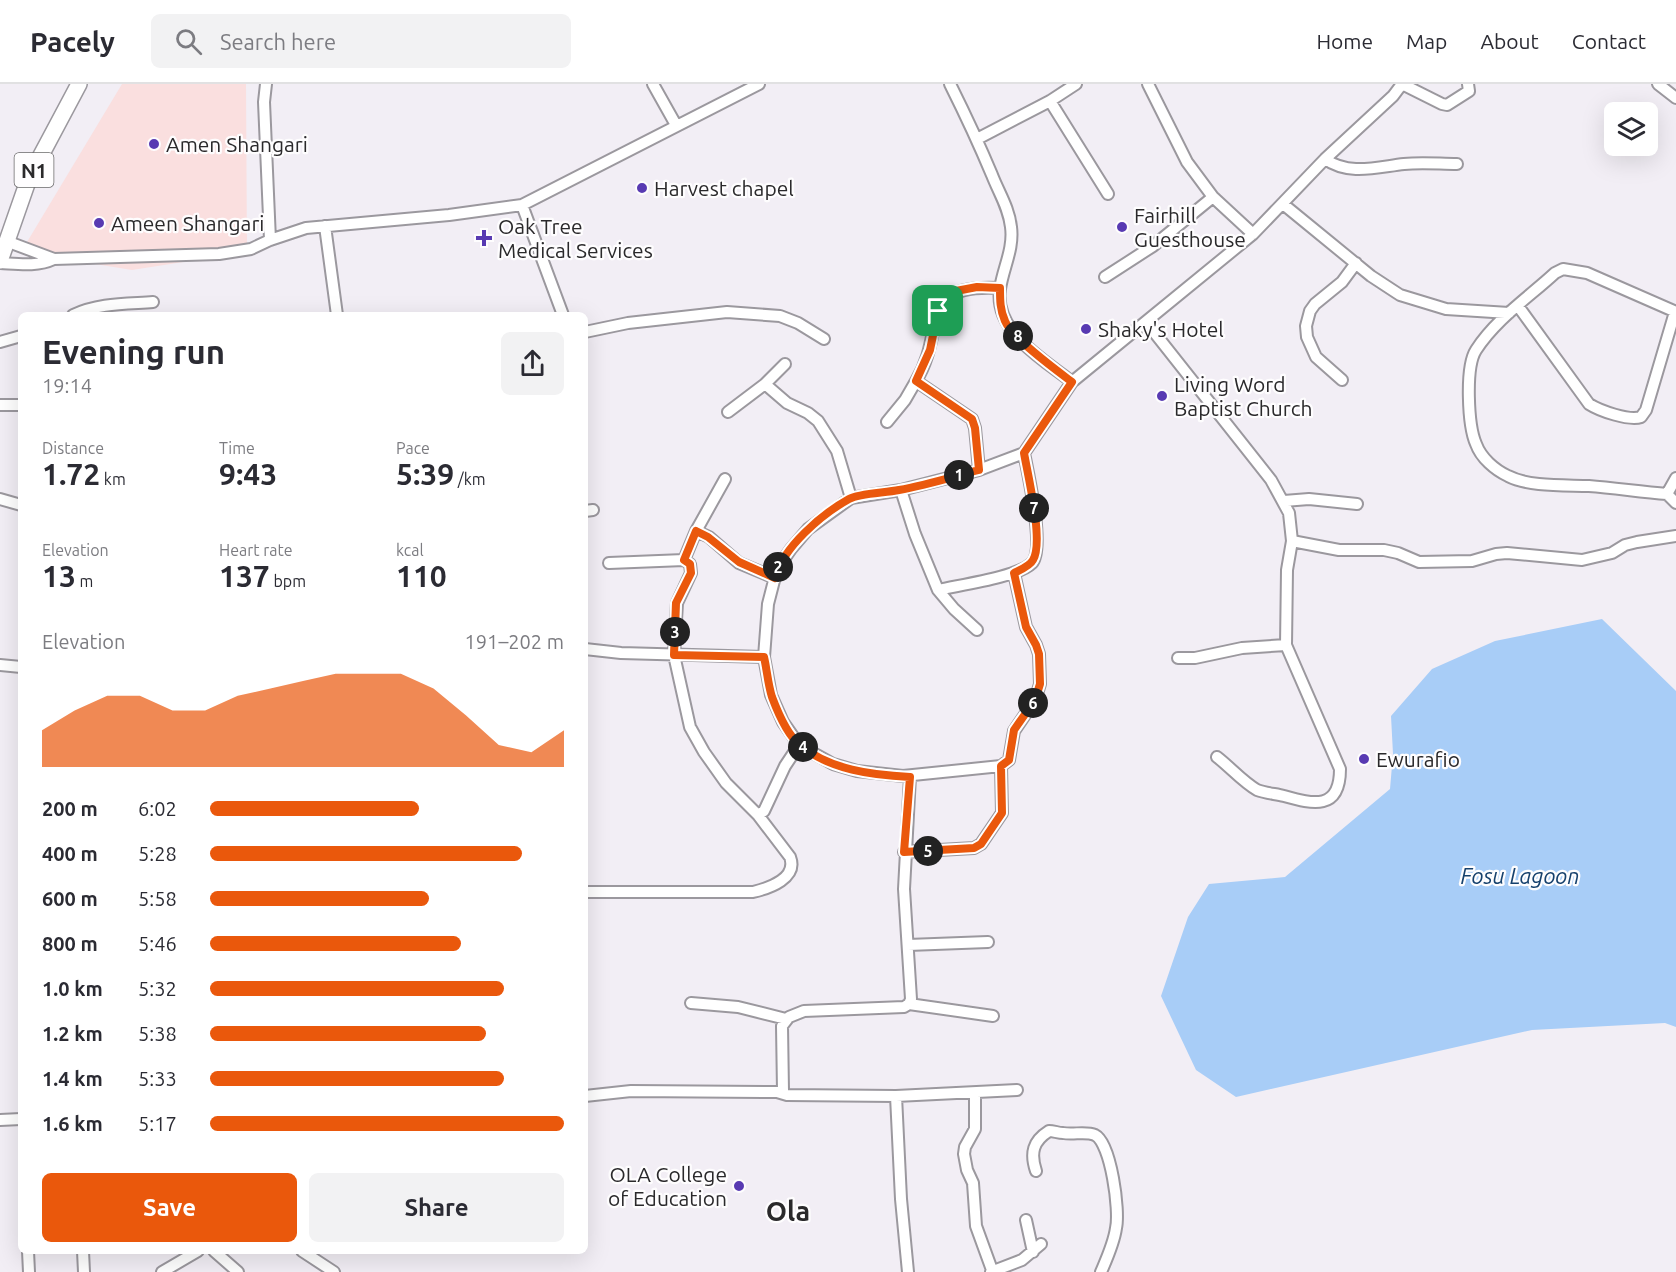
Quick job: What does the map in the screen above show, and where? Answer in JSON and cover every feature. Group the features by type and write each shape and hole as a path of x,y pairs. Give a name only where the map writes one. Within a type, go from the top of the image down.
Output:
{"highway":[{"name":"N1","path":"0,262 29,178 79,84"}],"street":[{"path":"266,84 264,102 270,240"},
{"path":"653,84 676,125"},
{"path":"0,262 32,264 45,263 54,259 219,254 251,249 306,228 449,215 522,205 759,84"},
{"path":"950,84 1007,207 1011,228 1008,262 1000,288 999,304 1006,324 1029,347 1072,382"},
{"path":"977,139 1050,101 1076,84"},
{"path":"1148,84 1187,162 1213,197 1253,234"},
{"path":"1014,573 1026,627 1039,654 1040,684 1035,700 1014,730 1009,760 1001,766 910,777 857,771 833,764 799,745 783,722 771,695 764,657 768,604 777,569 808,529 851,498 901,490 979,470 1024,453 1072,382 1253,234 1325,159 1393,96 1402,84 1448,105 1469,91 1468,84"},
{"path":"1658,84 1676,98"},
{"path":"1050,101 1108,194"},
{"path":"1325,159 1334,166 1353,169 1406,164 1457,164"},
{"path":"1105,277 1154,246 1213,197"},
{"path":"1283,204 1400,295 1446,309 1514,310"},
{"path":"522,205 562,312"},
{"path":"325,226 337,312"},
{"path":"6,241 54,259"},
{"path":"1342,380 1316,357 1307,337 1306,326 1310,311 1315,304 1342,282 1356,263"},
{"path":"1514,310 1589,404 1598,409 1635,419 1641,417 1646,410 1676,312 1624,288 1574,270 1563,269 1555,273 1514,310 1484,339 1474,352 1470,369 1473,433 1476,444 1489,464 1509,477 1525,481 1667,494 1676,503"},
{"path":"887,422 905,400 916,381 930,350 938,311 947,297 956,291 977,287 1000,288"},
{"path":"80,312 100,305 153,302"},
{"path":"588,331 628,323 727,312 780,316 798,323 824,339"},
{"path":"1146,322 1271,480 1284,501 1289,513 1292,541 1287,570 1286,645 1340,770 1339,784 1323,802 1312,804 1257,790 1217,757"},
{"path":"0,342 18,337"},
{"path":"728,412 765,384 785,364"},
{"path":"916,381 972,419 979,470"},
{"path":"765,384 787,403 808,413 818,421 837,452 851,498"},
{"path":"0,405 18,405"},
{"path":"938,590 1014,573 1032,563 1036,554 1036,524 1024,453"},
{"path":"1667,494 1676,478"},
{"path":"684,560 696,531 725,479"},
{"path":"901,490 915,534 938,590 954,609 978,630"},
{"path":"0,499 18,504"},
{"path":"1284,501 1309,499 1357,504"},
{"path":"696,531 708,537 739,562 775,578"},
{"path":"1292,541 1339,550 1384,550 1419,562 1430,562 1472,561 1507,553 1582,560 1612,553 1625,545 1676,536"},
{"path":"588,892 753,892 766,889 783,879 790,873 793,865 790,857 758,815 726,783 690,727 674,655 676,603 691,573 690,564 684,560 609,563"},
{"path":"1178,658 1195,658 1242,648 1286,645"},
{"path":"588,649 621,653 764,657"},
{"path":"0,665 18,667"},
{"path":"758,815 764,811 785,766 799,745"},
{"path":"904,852 974,848 981,844 1002,813 1001,766"},
{"path":"588,1096 631,1091 783,1091 782,1026 786,1019 804,1011 904,1007 909,1004 912,999 905,912 904,852 910,777"},
{"path":"908,945 988,942"},
{"path":"691,1003 738,1007 786,1019"},
{"path":"909,1004 993,1016"},
{"path":"777,1092 787,1095 896,1096 1017,1090"},
{"path":"975,1092 975,1130 965,1147 964,1154 967,1170 973,1183 976,1226 992,1271 1022,1260 1037,1248 1026,1220"},
{"path":"896,1096 901,1199 908,1272"},
{"path":"0,1120 18,1119"},
{"path":"1036,1171 1032,1160 1034,1146 1049,1131 1098,1136 1109,1162 1116,1201 1117,1227 1101,1272"},
{"path":"28,1254 29,1272"},
{"path":"83,1254 84,1272"},
{"path":"162,1272 180,1266 194,1254"},
{"path":"217,1254 238,1272"},
{"path":"307,1254 334,1272"}],"shaded area":[{"path":"122,84 246,84 247,252 132,270 21,252"}],"water":[{"name":"Fosu Lagoon","path":"1602,619 1676,691 1676,1027 1665,1023 1532,1030 1236,1097 1196,1070 1161,996 1188,917 1209,884 1285,877 1390,789 1393,754 1391,716 1432,669 1495,641"}],"place":[{"name":"Amen Shangari","path":"154,144"},
{"name":"Harvest chapel","path":"642,188"},
{"name":"Ameen Shangari","path":"99,223"},
{"name":"Fairhill Guesthouse","path":"1122,227"},
{"name":"Oak Tree Medical Services","path":"484,238"},
{"name":"Shaky's Hotel","path":"1086,329"},
{"name":"Living Word Baptist Church","path":"1162,396"},
{"name":"Ewurafio","path":"1364,759"},
{"name":"OLA College of Education","path":"739,1186"}],"district":[{"name":"Ola","path":"788,1211"}],"route":[{"path":"977,287 1000,288 999,304 1006,324 1029,347 1072,382 1024,453 1035,515 1036,554 1032,563 1014,573 1026,627 1039,654 1040,684 1035,700 1014,730 1009,760 1001,766 1002,813 978,847 904,852 910,777 857,771 833,764 799,745 783,722 771,695 764,657 674,655 676,603 691,573 690,564 684,560 696,531 708,537 739,562 775,578 777,569 808,529 851,498 901,490 979,470 972,419 916,381 927,361 938,311 947,297 956,291 977,287"}]}
